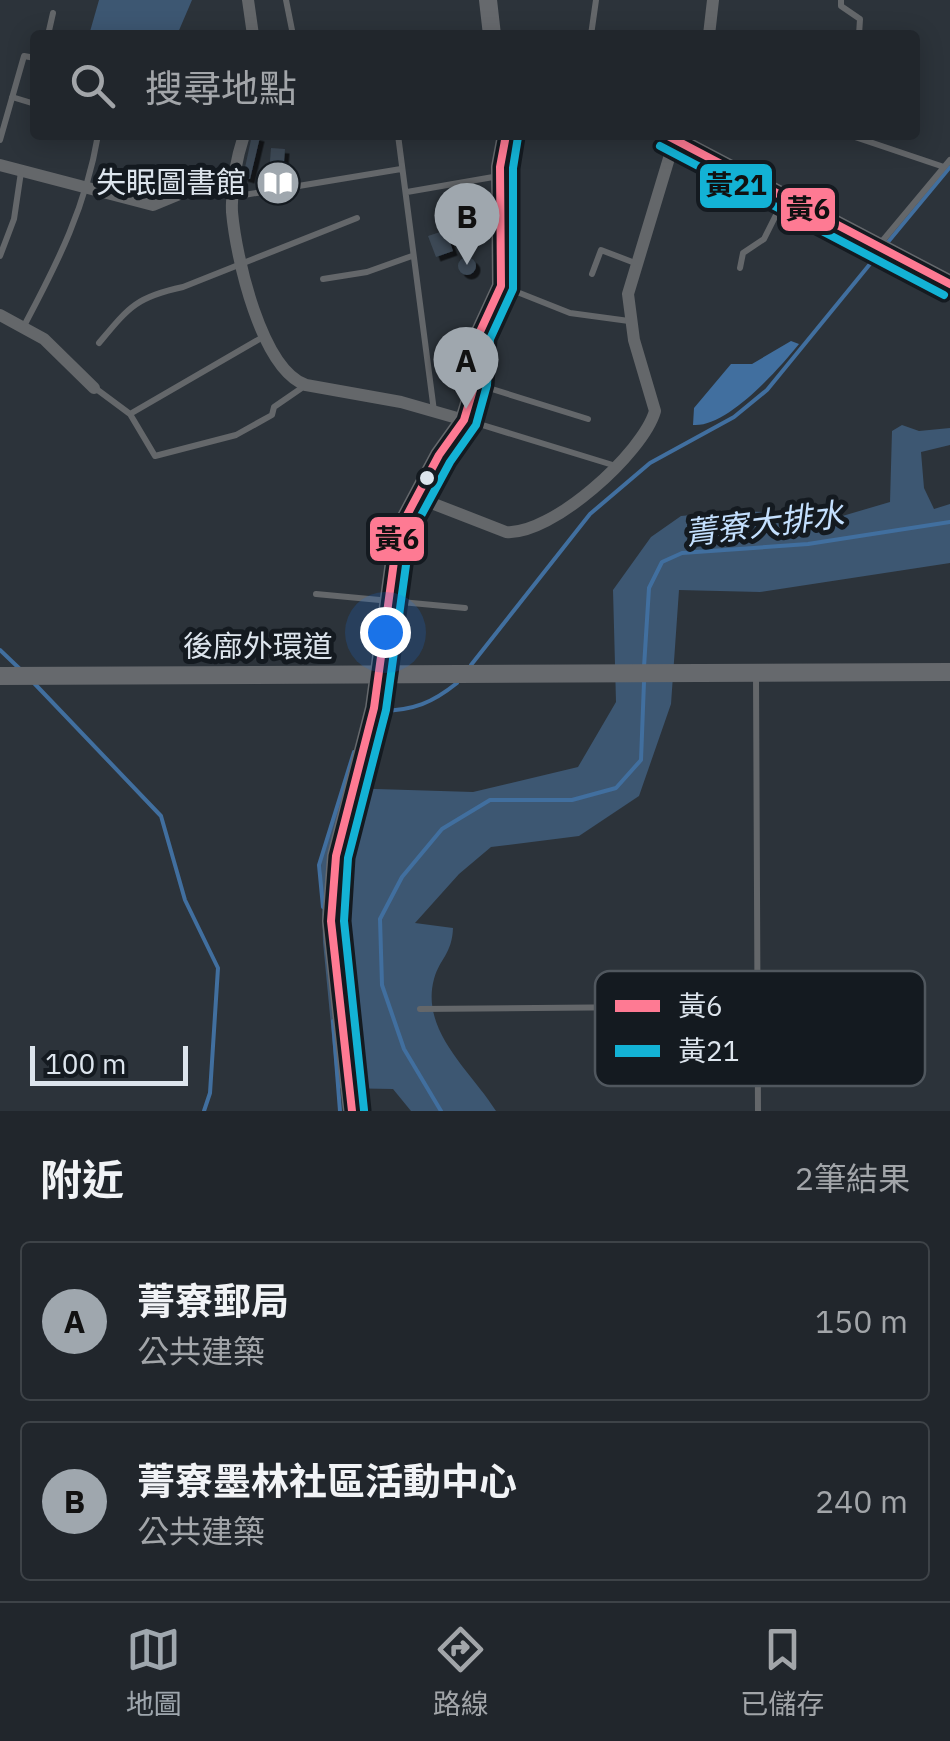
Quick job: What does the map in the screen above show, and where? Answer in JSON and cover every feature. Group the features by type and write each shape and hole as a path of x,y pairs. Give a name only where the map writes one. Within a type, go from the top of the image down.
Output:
{"street":[{"path":"248,0 252,30"},
{"path":"488,0 491,30"},
{"path":"710,30 713,0"},
{"path":"243,140 232,197 243,263 264,337 279,368 292,380 306,385 464,420"},
{"path":"352,1111 332,888 380,674 398,532 464,420 474,384 478,336 501,286 500,176 505,140"},
{"path":"416,497 506,532 522,533 572,504 616,466 652,421 655,410 629,321 628,294 671,140"},
{"path":"679,140 950,284"},
{"path":"0,165 153,205 235,171"},
{"path":"0,314 25,324 94,388"},
{"name":"後廍外環道","path":"0,676 950,672"}],"lane":[{"path":"286,0 292,30"},
{"path":"592,30 596,0"},
{"path":"841,0 841,6 860,18 859,30"},
{"path":"49,30 53,12"},
{"path":"0,140 24,56 30,57"},
{"path":"12,97 30,102"},
{"path":"25,324 70,239 88,190 97,140"},
{"path":"398,140 434,412"},
{"path":"866,140 947,164 878,246"},
{"path":"232,197 401,169"},
{"path":"0,256 14,219 21,172"},
{"path":"407,192 500,176"},
{"path":"740,268 743,253 764,239 784,198"},
{"path":"99,344 135,301 357,218"},
{"path":"592,274 602,250 636,263"},
{"path":"323,280 367,272 412,256"},
{"path":"501,286 570,313 629,321"},
{"path":"130,414 264,337"},
{"path":"474,384 588,419"},
{"path":"94,388 130,414 154,456 236,435 272,415 274,407 306,385"},
{"path":"464,420 616,466"},
{"path":"316,594 464,608"},
{"path":"756,673 759,971"},
{"path":"420,1009 595,1007"},
{"path":"758,1086 758,1111"}],"shaded area":[{"path":"99,0 192,0 179,30 90,30"},
{"path":"791,341 799,344 751,395 721,417 693,425 694,408 731,364 752,364"},
{"path":"902,425 919,431 950,428 950,445 921,452 924,488 934,509 950,504 950,563 760,592 679,590 671,704 639,796 579,836 491,847 459,874 415,923 453,928 434,979 434,1016 450,1050 496,1111 411,1111 393,1089 337,1088 323,942 321,862 344,788 473,792 578,767 616,702 613,590 651,537 681,516 732,511 820,514 835,506 839,517 890,502 892,431"}],"building":[{"path":"251,140 259,140 250,179 243,177"},
{"path":"271,148 285,149 282,188 268,187"},
{"path":"477,205 479,213 453,218 451,211"},
{"path":"446,230 453,251 436,257 428,236"},
{"path":"467,257 474,259 474,273 467,275 460,273 458,266 460,259"}],"waterway":[{"path":"888,242 950,167"},
{"path":"471,665 590,514 650,463 734,417 767,390 879,253"},
{"name":"菁寮大排水","path":"644,667 649,588 662,562 682,553 808,544 950,522"},
{"path":"0,650 22,671"},
{"path":"32,681 161,816 185,900 218,968 210,1093 204,1111"},
{"name":"菁寮大排水","path":"441,1111 404,1049 382,985 380,919 402,877 442,829 490,800 572,800 616,788 641,760 644,682"},
{"path":"382,711 422,704 457,683"},
{"path":"323,907 319,865 354,752"},
{"path":"333,1021 340,1111"}],"transit line":[{"name":"黃6","path":"352,1111 331,921 336,856 374,708 398,532 439,455 464,420 475,383 478,336 501,286 500,167 505,140"},
{"name":"黃21","path":"364,1110 344,921 348,858 386,710 410,536 450,462 476,425 487,385 490,339 513,289 513,168 518,140"},
{"name":"黃6","path":"676,140 950,284"},
{"name":"黃21","path":"660,146 944,295"}],"place":[{"name":"失眠圖書館","path":"278,183"},
{"name":"菁寮墨林社區活動中心","path":"467,265"},
{"name":"菁寮郵局","path":"466,409"}]}
